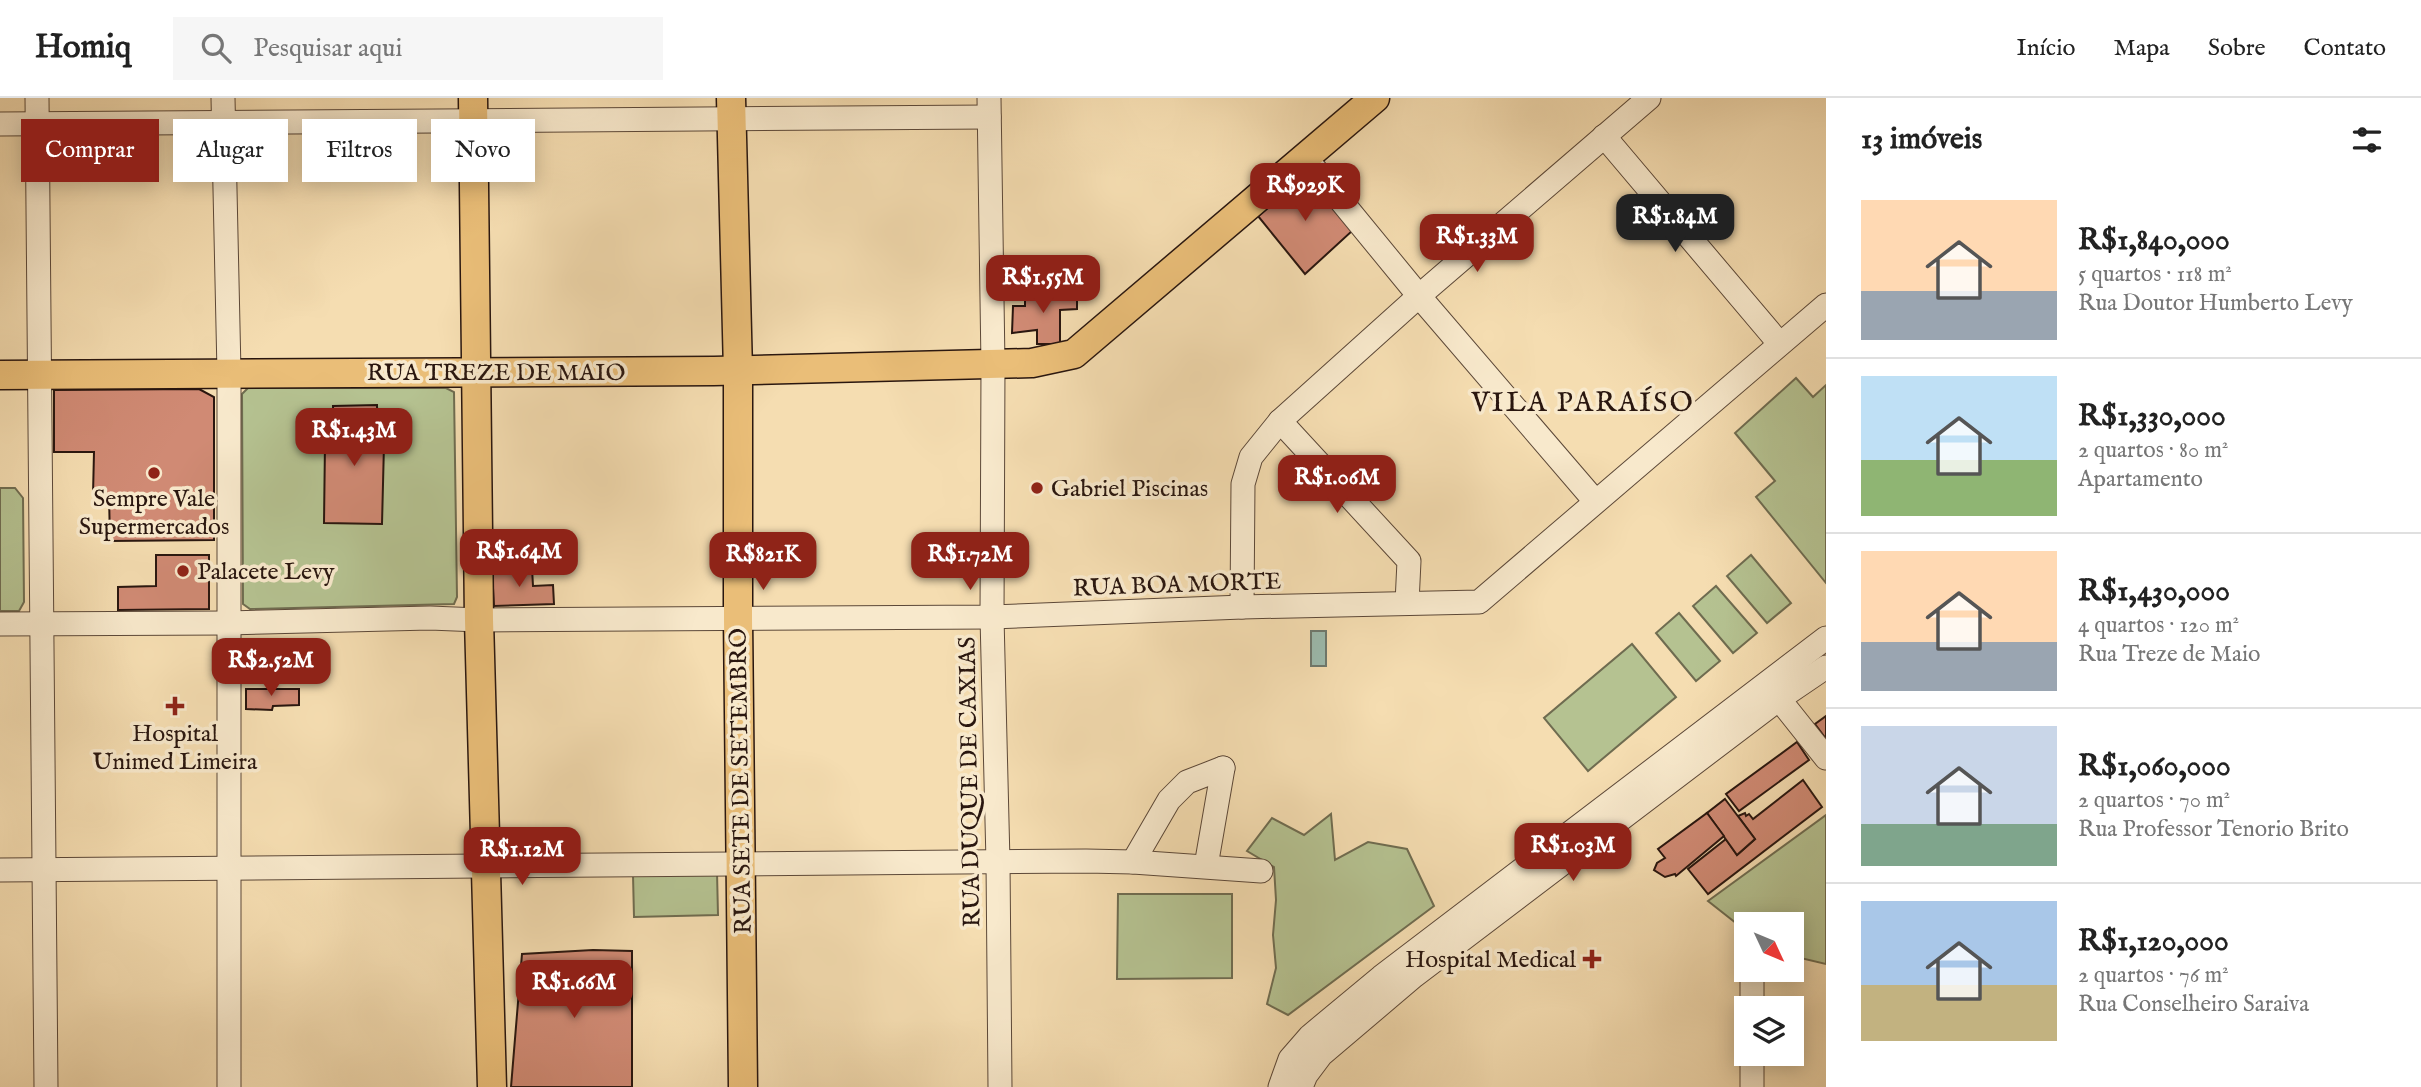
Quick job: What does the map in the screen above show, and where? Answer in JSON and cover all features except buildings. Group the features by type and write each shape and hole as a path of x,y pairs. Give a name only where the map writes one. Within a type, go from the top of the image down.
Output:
{"main road":[{"name":"RUA TREZE DE MAIO","path":"0,374 738,371 1032,363 1074,354 1374,98"},
{"name":"RUA SETE DE SETEMBRO","path":"731,109 738,371 743,1087"},
{"path":"473,110 479,620 492,1087"}],"street":[{"path":"37,98 37,119"},
{"path":"223,98 223,119"},
{"path":"1242,607 1243,484 1251,457 1280,421 1419,296 1649,98"},
{"path":"268,119 473,110 989,107"},
{"name":"RUA DUQUE DE CAXIAS","path":"989,107 993,365 992,617 1000,1087"},
{"path":"0,124 21,124"},
{"path":"1604,136 1779,343"},
{"path":"1305,157 1419,296 1595,501"},
{"path":"38,182 46,1087"},
{"path":"224,182 229,372 229,1087"},
{"name":"RUA BOA MORTE","path":"0,624 376,619 992,617 1242,607 1479,602 1826,305"},
{"path":"1280,421 1409,561 1407,603"},
{"path":"1280,1087 1290,1059 1310,1036 1381,977 1826,638"},
{"path":"1301,1087 1306,1075 1321,1055 1413,976 1779,699 1826,667"},
{"path":"1779,699 1826,758"},
{"path":"1133,862 1169,800 1187,782 1223,768 1206,866"},
{"path":"0,870 1086,861 1261,871"},
{"path":"1752,1066 1752,1087"}],"green space":[{"path":"1796,378 1813,397 1826,385 1826,583 1756,497 1775,481 1735,433"},
{"path":"248,388 446,388 454,392 457,597 454,604 250,609 243,604 242,394"},
{"path":"0,488 15,488 23,498 24,602 19,611 0,611"},
{"path":"1751,555 1791,603 1767,623 1727,576"},
{"path":"1716,586 1757,633 1733,653 1693,606"},
{"path":"1679,613 1720,661 1696,681 1656,633"},
{"path":"1632,644 1676,697 1588,771 1544,718"},
{"path":"1331,814 1335,860 1368,842 1407,849 1434,906 1288,1015 1267,1004 1276,968 1273,935 1276,900 1274,867 1247,851 1272,818 1304,835"},
{"path":"1826,815 1826,964 1804,959 1804,912 1734,912 1734,922 1708,901"},
{"path":"717,872 718,915 634,917 633,875"},
{"path":"1118,894 1232,894 1232,978 1117,979"}],"shaded area":[{"path":"1311,631 1326,631 1326,666 1311,666"}],"place":[{"name":"Sempre Vale Supermercados","path":"154,473"},
{"name":"Gabriel Piscinas","path":"1037,488"},
{"name":"Palacete Levy","path":"183,571"},
{"name":"Hospital Unimed Limeira","path":"175,706"},
{"name":"Hospital Medical","path":"1592,959"}],"district":[{"name":"VILA PARAÍSO","path":"1583,401"}]}
